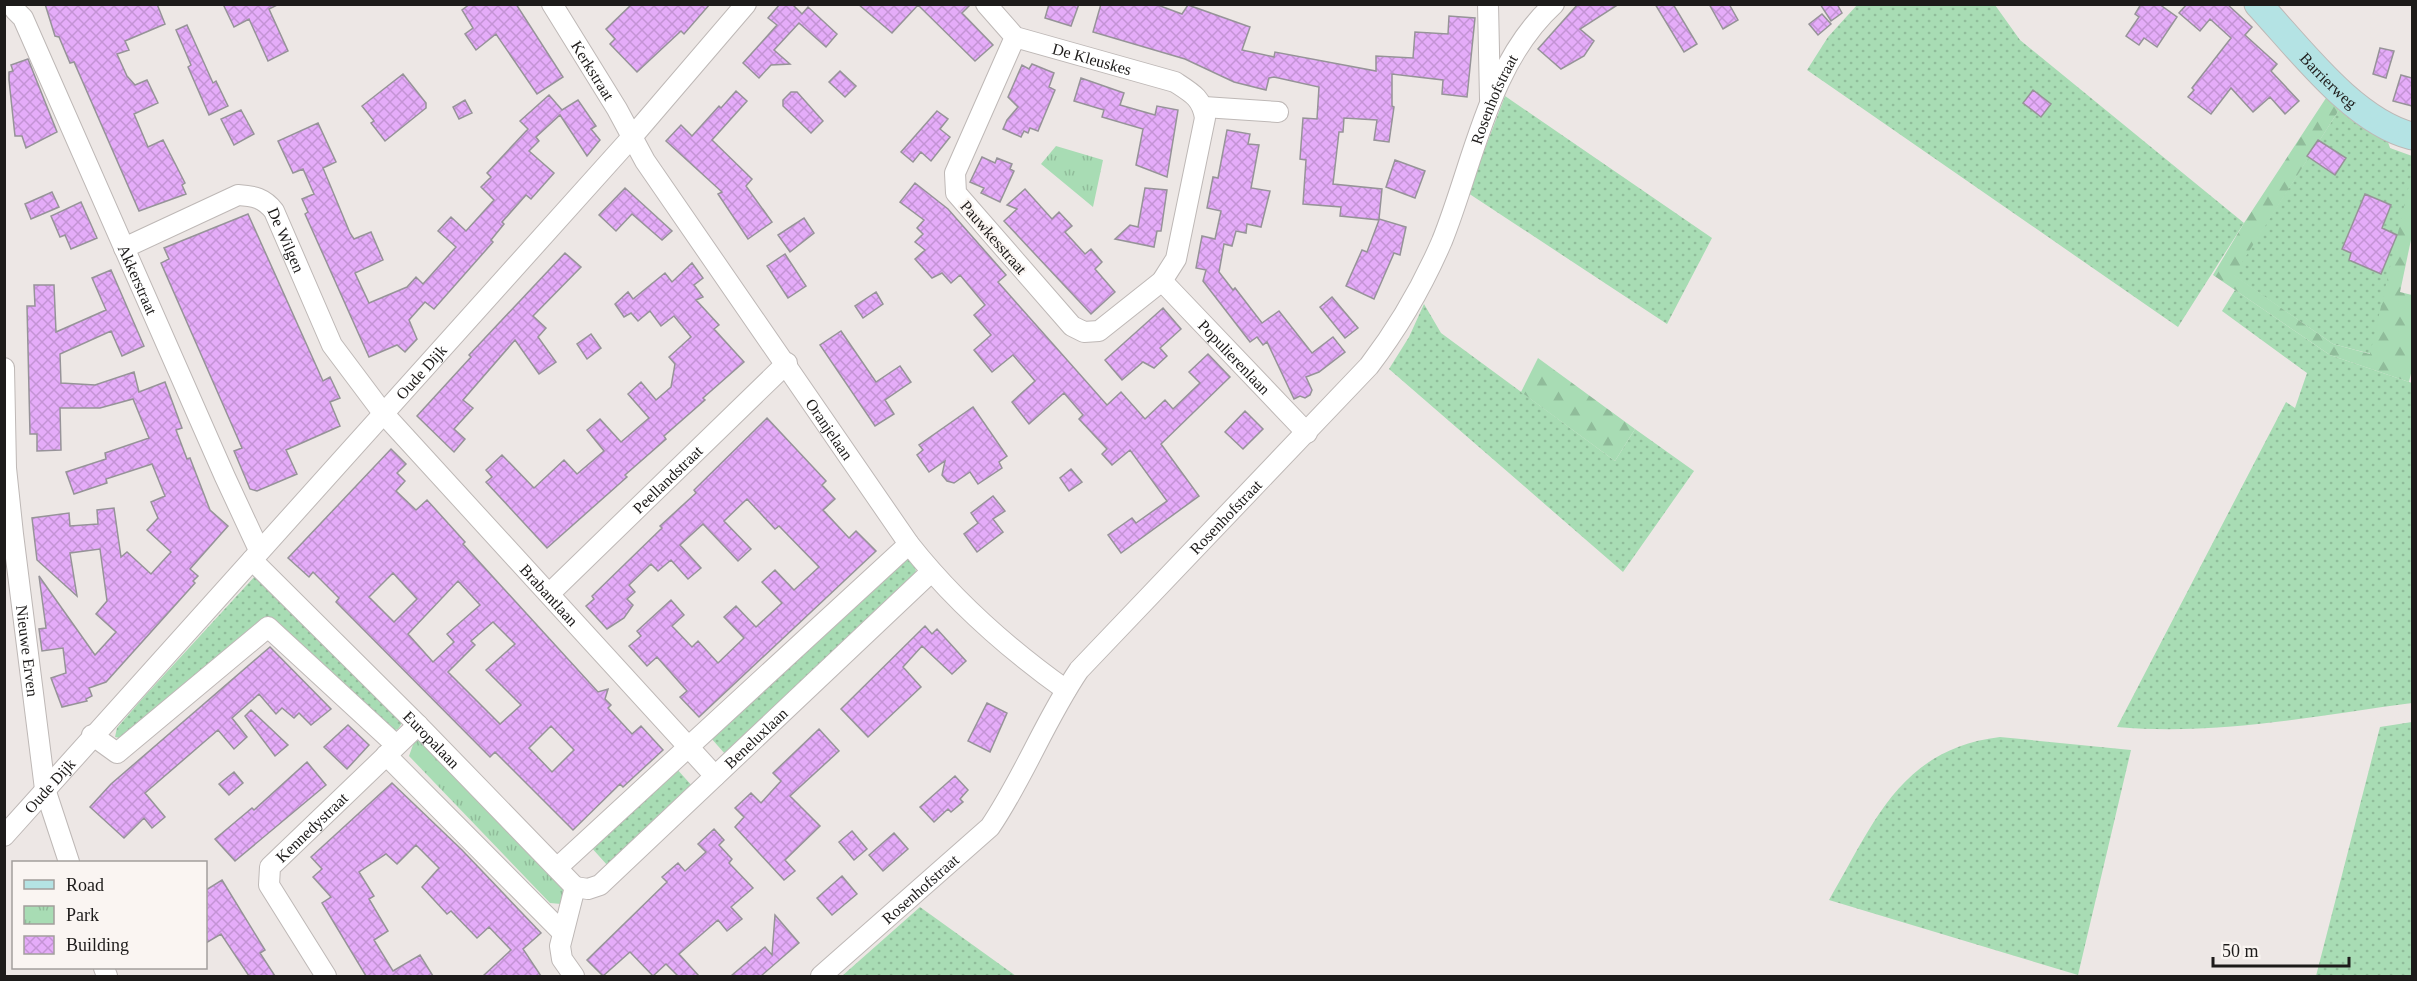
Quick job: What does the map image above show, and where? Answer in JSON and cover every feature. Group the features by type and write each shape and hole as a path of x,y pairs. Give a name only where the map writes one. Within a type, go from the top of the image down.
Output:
{"street":[{"name":"Kerkstraat","path":"552,4 632,137"},
{"name":"Oude Dijk","path":"4,836 92,735 632,137 746,4"},
{"path":"986,4 1015,37"},
{"path":"1488,4 1490,105"},
{"name":"Rosenhofstraat","path":"821,976 990,827 1008,801 1066,690 1079,670 1369,366 1392,336 1442,241 1490,105 1522,39 1554,4"},
{"name":"Barrierweg","path":"2258,4 2350,101 2374,121 2412,136"},
{"name":"Akkerstraat","path":"10,12 23,18 225,477 256,555"},
{"path":"1490,29 1522,39"},
{"name":"De Kleuskes","path":"1015,37 1175,82 1198,96 1203,107"},
{"name":"Pauwkesstraat","path":"1015,37 955,173 956,193 1072,326 1084,332 1099,331 1162,281"},
{"path":"1162,281 1176,259 1206,118 1203,107 1278,112"},
{"name":"Oranjelaan","path":"632,137 645,160 787,363 909,544 931,572 988,630 1066,690"},
{"name":"De Wilgen","path":"124,248 238,195 253,196 267,201 274,211 332,345 383,413"},
{"name":"Populierenlaan","path":"1162,281 1307,432"},
{"name":"Peellandstraat","path":"549,594 787,363"},
{"name":"Nieuwe Erven","path":"4,368 6,468 45,789 69,861"},
{"name":"Brabantlaan","path":"383,413 715,776"},
{"path":"558,867 909,544"},
{"name":"Europalaan","path":"256,555 575,887"},
{"name":"Beneluxlaan","path":"575,887 588,889 600,885 931,572"},
{"name":"Europalaan","path":"92,735 117,753 268,627 391,750 563,933"},
{"name":"Kennedystraat","path":"326,976 269,885 270,867 418,725"},
{"path":"574,976 562,959 560,946 575,887"}],"green space":[{"path":"1857,5 1995,5 2020,40 2244,223 2178,327 1807,70 1828,37"},
{"path":"1505,96 1712,238 1667,324 1468,193"},
{"path":"2326,98 2339,110 2234,275 2333,344 2370,354 2412,172 2412,235 2400,292 2412,295 2412,369 2409,382 2330,355 2213,275 2244,223"},
{"path":"2339,110 2354,122 2387,139 2390,148 2412,156 2411,181 2371,354 2333,344 2233,275"},
{"path":"1056,146 1103,160 1093,207 1041,164"},
{"path":"2235,290 2330,355 2412,383 2412,703 2228,727 2154,729 2117,727 2286,402 2295,408 2307,373 2222,311"},
{"path":"1424,304 1441,333 1615,461 1635,429 1694,471 1623,572 1389,369 1409,337"},
{"path":"1538,358 1635,429 1615,461 1521,392"},
{"path":"907,553 915,564 916,573 726,755 710,737"},
{"path":"256,575 404,720 398,729 391,732 269,622 120,738 115,737 117,728 142,699"},
{"path":"2412,722 2412,976 2316,976 2380,727"},
{"path":"2000,737 2131,750 2078,975 1829,900 1877,818 1894,794 1914,774 1937,757 1966,744"},
{"path":"421,740 566,889 566,898 561,904 550,903 409,756 414,742"},
{"path":"676,768 693,787 608,866 590,846"},
{"path":"920,907 1016,976 842,976"}],"building":[{"path":"45,4 157,4 165,24 125,41 129,50 117,54 127,76 135,85 147,80 158,103 134,114 148,147 163,140 185,183 182,185 186,194 139,211 74,62 70,63 59,37 55,36"},
{"path":"223,4 279,4 269,9 288,51 268,61 249,19 234,27"},
{"path":"470,4 516,4 563,77 537,94 496,34 476,50 465,34 473,28 462,10"},
{"path":"632,4 710,4 684,34 681,31 637,72 610,44 615,39 606,29"},
{"path":"780,4 792,4 802,14 808,7 837,34 826,47 799,23 774,50 790,64 771,65 759,78 743,63 777,25 768,18"},
{"path":"858,4 971,4 962,13 993,45 975,61 918,5 892,33"},
{"path":"1049,4 1079,4 1071,26 1045,18"},
{"path":"1101,4 1155,4 1182,14 1188,5 1250,27 1242,50 1274,57 1275,52 1376,71 1376,56 1413,58 1415,32 1448,34 1449,16 1475,18 1467,97 1442,94 1443,80 1392,74 1392,106 1394,107 1389,142 1374,140 1377,120 1344,118 1343,132 1339,132 1333,184 1382,189 1379,219 1406,227 1400,255 1394,253 1374,299 1346,286 1362,250 1367,252 1379,220 1340,216 1341,207 1303,204 1306,160 1300,159 1303,118 1317,119 1319,87 1274,77 1269,78 1266,90 1234,82 1185,59 1093,32"},
{"path":"1578,4 1619,4 1580,29 1594,41 1584,56 1561,69 1538,49"},
{"path":"1655,4 1673,4 1697,44 1684,52"},
{"path":"1709,4 1729,4 1738,20 1723,29"},
{"path":"1820,4 1837,4 1842,13 1831,21"},
{"path":"2141,4 2159,4 2177,17 2157,47 2144,38 2139,45 2126,36 2139,17 2135,14"},
{"path":"2187,4 2227,4 2252,27 2245,35 2277,64 2271,71 2299,101 2285,114 2270,97 2253,112 2231,88 2211,114 2188,97 2194,90 2192,88 2231,38 2210,19 2200,31 2179,13"},
{"path":"1822,14 1831,24 1818,35 1809,24"},
{"path":"187,25 213,83 216,81 228,106 209,115 188,67 191,65 176,30"},
{"path":"2380,48 2394,51 2386,78 2373,74"},
{"path":"28,59 57,132 26,148 22,136 15,136 9,72 13,71 11,65"},
{"path":"1032,64 1054,73 1049,87 1055,90 1038,131 1030,128 1028,133 1024,131 1021,137 1003,129 1018,107 1008,97 1022,65 1029,69"},
{"path":"840,71 856,86 845,97 829,82"},
{"path":"403,74 426,103 426,108 385,141 371,123 374,121 362,106"},
{"path":"2401,75 2412,78 2412,106 2393,101"},
{"path":"1081,78 1124,93 1120,105 1155,115 1157,106 1178,110 1167,177 1136,165 1143,129 1102,117 1104,110 1074,101"},
{"path":"2033,90 2051,104 2041,117 2023,103"},
{"path":"736,91 747,101 712,140 752,179 746,186 772,222 748,239 718,194 722,192 666,141 681,125 692,136"},
{"path":"791,92 797,92 823,121 811,133 783,106 783,100"},
{"path":"549,95 562,110 578,100 596,126 591,129 600,140 587,156 560,115 536,137 539,141 529,151 554,173 531,199 526,195 502,222 504,224 491,240 493,242 434,309 425,302 409,320 417,339 405,352 397,345 369,357 305,214 308,212 302,199 314,194 303,169 293,173 278,141 318,123 336,162 323,168 350,233 354,239 371,232 383,260 355,273 369,303 407,287 416,277 423,284 456,247 438,231 451,217 466,231 494,200 481,187 491,177 487,173 528,129 520,121"},
{"path":"465,100 472,113 459,119 453,107"},
{"path":"241,110 254,134 234,145 221,119"},
{"path":"937,111 948,119 940,129 950,137 931,161 921,152 913,162 901,152"},
{"path":"1227,130 1250,134 1248,144 1259,145 1251,188 1270,191 1261,227 1247,224 1246,233 1236,231 1232,246 1224,244 1219,272 1233,290 1235,288 1262,323 1279,311 1312,353 1333,337 1345,352 1319,372 1306,377 1312,390 1305,398 1300,396 1294,399 1267,342 1263,345 1257,337 1250,342 1203,281 1206,270 1196,268 1202,236 1215,239 1221,211 1207,208 1213,177 1218,178"},
{"path":"2318,140 2346,158 2335,175 2307,156"},
{"path":"982,157 995,163 997,158 1012,164 1010,169 1014,171 1000,202 981,193 984,188 970,182"},
{"path":"1395,160 1425,171 1415,198 1386,187"},
{"path":"915,183 948,209 1006,275 998,282 1107,405 1121,392 1145,419 1165,400 1173,409 1200,383 1189,372 1208,354 1230,377 1161,444 1199,496 1121,553 1108,535 1132,518 1136,523 1167,501 1130,450 1112,465 1102,454 1107,449 1079,419 1083,415 1064,393 1029,424 1012,402 1035,381 1013,355 992,372 974,350 991,335 974,315 985,305 960,275 951,283 942,273 932,278 915,259 925,250 915,242 923,234 917,228 924,220 900,202"},
{"path":"625,188 672,231 662,240 632,214 616,231 599,215"},
{"path":"1145,188 1167,190 1161,231 1157,231 1154,247 1115,239 1130,225 1138,227"},
{"path":"1025,189 1052,219 1059,212 1072,226 1065,232 1085,254 1091,249 1102,262 1095,269 1115,292 1091,314 1004,221 1017,209 1007,205"},
{"path":"52,192 59,207 31,219 25,204"},
{"path":"2365,194 2391,205 2382,228 2397,235 2381,274 2349,260 2351,253 2342,249"},
{"path":"81,202 97,238 71,249 65,235 60,237 51,216"},
{"path":"248,214 323,381 330,377 340,398 330,402 340,426 286,450 297,474 257,491 250,489 234,451 242,448 161,263 169,259 164,248"},
{"path":"804,218 814,233 790,252 778,235"},
{"path":"565,253 581,267 533,316 546,328 538,337 556,362 539,374 515,340 463,400 473,408 454,429 465,439 454,452 417,416 471,357 469,355"},
{"path":"785,254 806,286 788,298 767,266"},
{"path":"692,263 703,278 694,285 703,297 696,300 719,325 714,329 744,362 664,436 666,439 625,475 627,477 547,548 486,482 492,477 486,470 502,455 534,488 564,460 577,474 604,451 587,430 600,419 621,442 649,418 628,394 641,382 656,400 671,387 675,364 669,357 691,337 674,316 661,326 650,311 638,321 631,313 624,317 615,304 628,292 633,299 665,273 672,282"},
{"path":"111,270 144,346 122,356 111,331 60,354 61,383 95,385 134,372 139,392 165,382 182,428 176,430 187,459 190,458 210,510 228,526 190,569 198,576 193,581 195,583 106,682 89,688 92,696 86,699 87,701 62,707 51,678 66,673 63,648 42,651 39,629 46,628 39,576 95,655 116,632 96,614 107,601 100,549 70,553 77,596 37,560 32,518 69,513 70,526 98,524 97,510 114,508 121,557 127,552 151,574 171,552 147,530 158,518 151,502 165,496 152,464 106,479 107,483 74,494 66,472 106,459 105,453 149,438 133,399 100,408 60,408 61,450 37,451 37,434 30,434 27,306 35,306 34,285 54,285 56,332 106,310 92,278"},
{"path":"876,292 883,304 863,318 855,306"},
{"path":"1332,297 1358,328 1345,338 1320,307"},
{"path":"1163,308 1181,329 1160,348 1167,356 1154,368 1143,362 1122,380 1105,360"},
{"path":"841,331 876,382 900,366 911,382 885,400 894,414 875,426 820,345"},
{"path":"591,334 601,348 587,359 577,344"},
{"path":"973,407 1007,456 999,462 1002,468 978,484 970,472 954,483 947,481 942,475 945,461 929,472 917,455 923,450 919,445"},
{"path":"1245,411 1263,429 1243,449 1225,432"},
{"path":"767,418 826,481 822,485 835,499 823,510 849,538 856,531 876,551 699,717 680,697 687,691 657,657 647,666 629,646 641,636 637,631 671,600 684,615 672,626 692,647 698,641 718,663 744,638 724,617 736,606 756,627 782,603 762,582 775,570 794,590 819,567 779,526 775,529 747,499 724,521 751,549 738,561 703,524 680,545 701,568 688,579 671,560 658,571 651,564 629,585 635,592 627,599 633,605 624,618 607,629 586,606 594,599 592,596 662,528 660,526 696,493 694,490"},
{"path":"391,449 406,464 397,473 405,481 396,491 416,510 427,500 465,542 463,544 598,692 608,689 605,699 611,705 608,708 632,734 641,726 663,750 623,787 620,784 573,830 495,752 490,757 336,602 339,598 313,572 309,577 288,558","holes":["393,573 417,599 394,622 369,597","458,581 480,605 447,634 454,642 433,662 408,634","493,622 515,644 486,670 521,705 500,724 448,672 475,645 471,641","551,726 574,750 552,772 529,748"]},
{"path":"1071,469 1082,482 1069,491 1060,478"},
{"path":"993,496 1005,511 993,519 1003,532 977,552 964,534 978,523 971,513"},
{"path":"925,626 932,634 937,629 966,661 952,674 922,646 903,667 921,687 868,737 841,709"},
{"path":"270,647 331,709 311,725 299,713 294,718 282,708 276,714 259,694 232,718 247,737 234,749 218,730 145,793 165,817 152,828 144,818 124,838 90,807 111,784"},
{"path":"987,703 1007,713 990,752 968,741"},
{"path":"251,710 288,745 275,756 245,716"},
{"path":"348,725 369,745 347,769 324,747"},
{"path":"819,729 839,751 790,796 820,826 785,860 795,871 784,880 735,827 744,817 735,808 751,793 761,803 781,781 773,773"},
{"path":"307,762 326,785 235,861 215,839 252,808 254,810"},
{"path":"234,772 243,783 229,795 219,784"},
{"path":"955,776 968,790 960,799 963,802 951,812 948,809 934,822 920,807"},
{"path":"392,783 462,850 541,933 523,949 541,976 483,976 511,950 489,927 477,938 451,911 447,914 422,887 439,868 416,845 397,864 386,854 359,872 374,896 369,899 388,931 374,940 393,971 420,955 433,976 366,976 322,903 331,897 313,877 322,869 311,857"},
{"path":"714,829 724,840 719,845 732,859 729,863 753,888 731,907 742,919 727,931 718,920 679,954 699,976 678,976 666,964 653,976 630,952 603,976 587,960 667,882 662,877 678,863 685,871 706,852 698,844"},
{"path":"852,831 867,849 854,860 839,842"},
{"path":"894,833 908,849 883,871 869,855"},
{"path":"842,876 857,894 832,915 817,898"},
{"path":"222,880 265,950 260,953 275,976 249,976 221,934 207,942 207,889"},
{"path":"775,915 799,943 761,976 731,976 765,947 772,955"}]}
